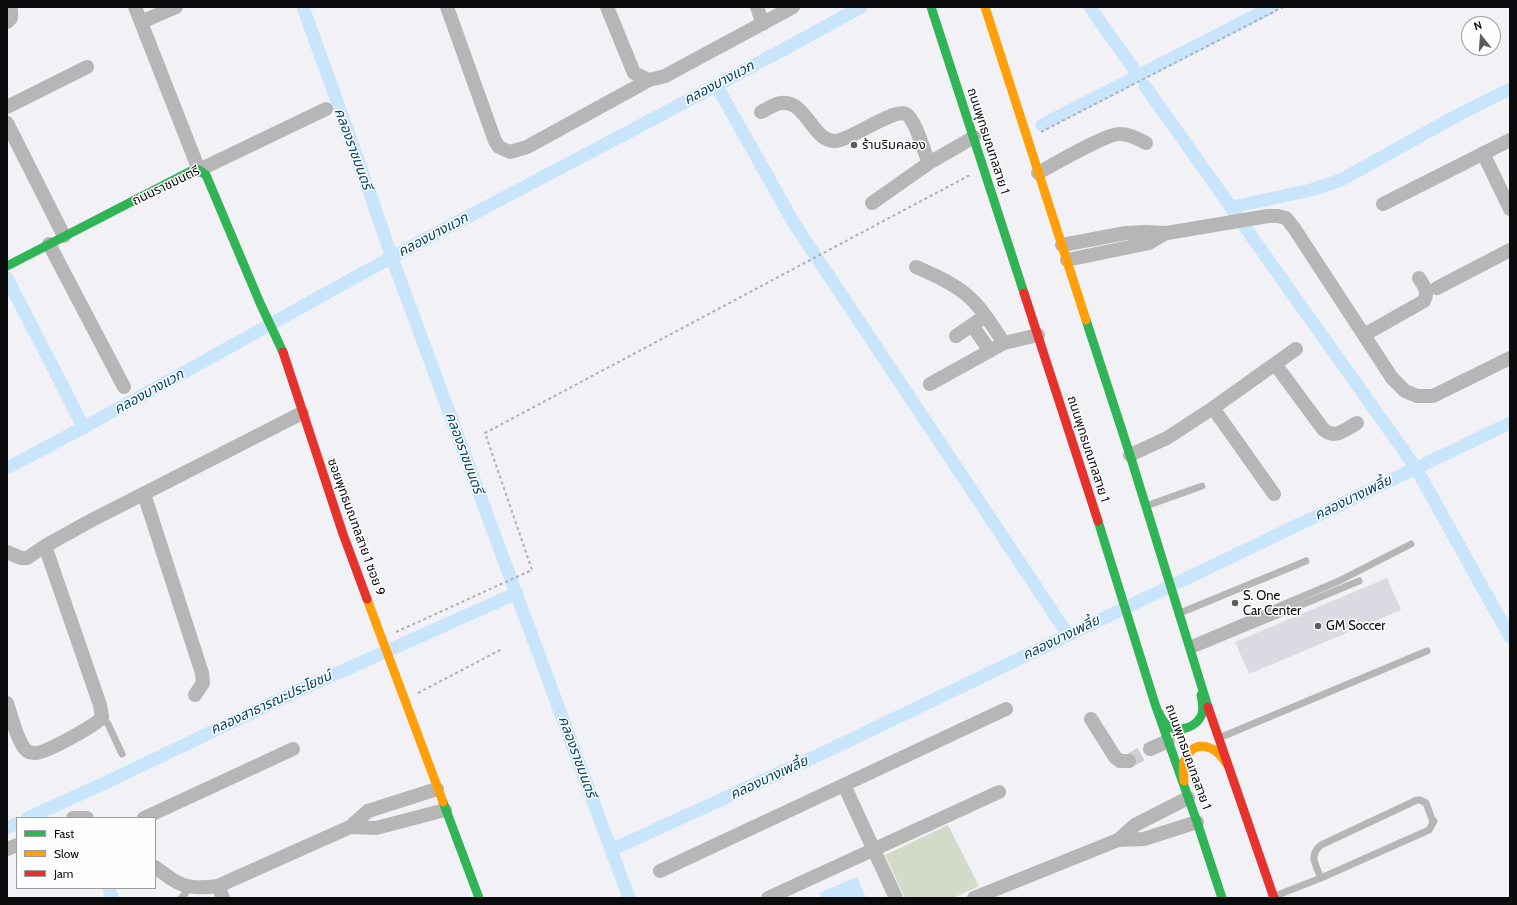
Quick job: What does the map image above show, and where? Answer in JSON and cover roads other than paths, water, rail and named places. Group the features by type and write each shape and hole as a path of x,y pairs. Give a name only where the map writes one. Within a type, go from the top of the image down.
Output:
{"main road":[{"name":"ถนนพุทธมณฑลสาย 1","path":"931,7 1124,601 1155,704 1222,898"},
{"path":"985,7 1130,455 1172,597 1201,687 1274,897"},
{"name":"ถนนราชมนตรี","path":"7,266 191,172 199,170"},
{"name":"ซอยพุทธมณฑลสาย 1 ซอย 9","path":"199,170 206,175 260,303 286,360 302,413 343,534 479,898"},
{"path":"1155,704 1165,723 1171,728 1180,730 1185,729 1195,724 1202,713 1201,687"},
{"path":"1187,793 1184,763 1188,754 1197,747 1210,747 1219,751 1232,775"}],"street":[{"path":"7,22 11,18 11,11 9,7"},
{"path":"135,7 199,170"},
{"path":"141,22 176,7"},
{"path":"447,7 494,141 499,147 510,152 527,147 649,80 665,76 794,7"},
{"path":"607,7 634,73 649,80"},
{"path":"757,7 763,24"},
{"path":"7,106 87,67"},
{"path":"761,112 780,103 792,104 802,112 823,138 834,141 845,139 894,114 904,113 912,118 929,163"},
{"name":"ถนนราชมนตรี","path":"199,170 326,109"},
{"path":"7,123 64,236"},
{"path":"1038,173 1106,137 1118,133 1131,135 1146,143"},
{"path":"872,203 929,163 974,137"},
{"path":"1383,204 1510,140"},
{"path":"1483,153 1510,209"},
{"path":"1062,245 1126,233 1167,233 1251,218 1278,216 1286,218 1392,378 1405,391 1417,396 1433,396 1510,358"},
{"path":"1067,260 1149,243 1167,233"},
{"path":"49,244 124,387"},
{"path":"1437,288 1510,250"},
{"path":"916,267 959,289 969,297 985,316 1004,343"},
{"path":"1364,335 1424,301 1427,296 1426,290 1419,278"},
{"path":"956,336 985,316"},
{"path":"972,325 990,351"},
{"path":"930,384 1004,343 1038,335"},
{"path":"1130,455 1167,438 1214,408 1296,348"},
{"path":"1275,364 1323,429 1329,434 1334,435 1357,423"},
{"path":"1214,408 1274,494"},
{"path":"7,552 21,558 27,558 45,546 92,520 302,413"},
{"path":"144,494 202,673 203,683 195,695"},
{"path":"7,703 23,747 30,753 37,753 51,747 93,726 100,721 102,717 100,705 45,546"},
{"path":"660,871 1006,709"},
{"path":"1091,719 1115,757 1120,761 1129,761"},
{"path":"1150,749 1168,741"},
{"path":"146,817 294,749"},
{"path":"844,785 896,898"},
{"path":"156,867 173,880 184,892 202,888 221,892 350,827 368,811 438,789"},
{"path":"768,898 999,792"},
{"path":"974,898 1118,840 1135,825 1187,793"},
{"path":"350,827 376,828 445,810"},
{"path":"1118,840 1144,839 1197,822"}],"lane":[{"path":"1146,506 1202,486"},
{"path":"1189,648 1339,581 1411,544"},
{"path":"1178,614 1306,561"},
{"path":"1189,648 1359,581"},
{"path":"1219,738 1427,651"},
{"path":"102,717 108,724 122,754"},
{"path":"1274,897 1321,878 1429,830 1434,821 1433,822 1426,803 1424,801 1417,800 1321,845 1316,850 1313,858 1321,878"}],"water":[{"path":"857,877 866,898 822,898 819,893"}],"waterway":[{"name":"คลองราชมนตรี","path":"303,7 392,258 629,898"},
{"name":"คลองบางแวก","path":"7,468 114,411 431,236 861,7"},
{"path":"1090,7 1138,75"},
{"path":"1042,125 1272,7"},
{"path":"716,85 795,225 1068,635"},
{"path":"1145,86 1416,468 1510,637"},
{"path":"1232,207 1311,190 1341,180 1458,115 1510,89"},
{"path":"7,278 84,428"},
{"name":"คลองบางเพลี้ย","path":"611,850 823,753 1510,423"},
{"name":"คลองสาธารณะประโยชน์","path":"30,817 293,693 517,593"},
{"name":"คลองสาธารณะประโยชน์","path":"7,828 16,824"},
{"path":"109,889 112,898"}],"tunnel":[{"path":"1129,761 1150,749"}],"place":[{"name":"ร้านริมคลอง","path":"854,145"},
{"name":"S. One Car Center","path":"1235,603"},
{"name":"GM Soccer","path":"1318,626"}]}
